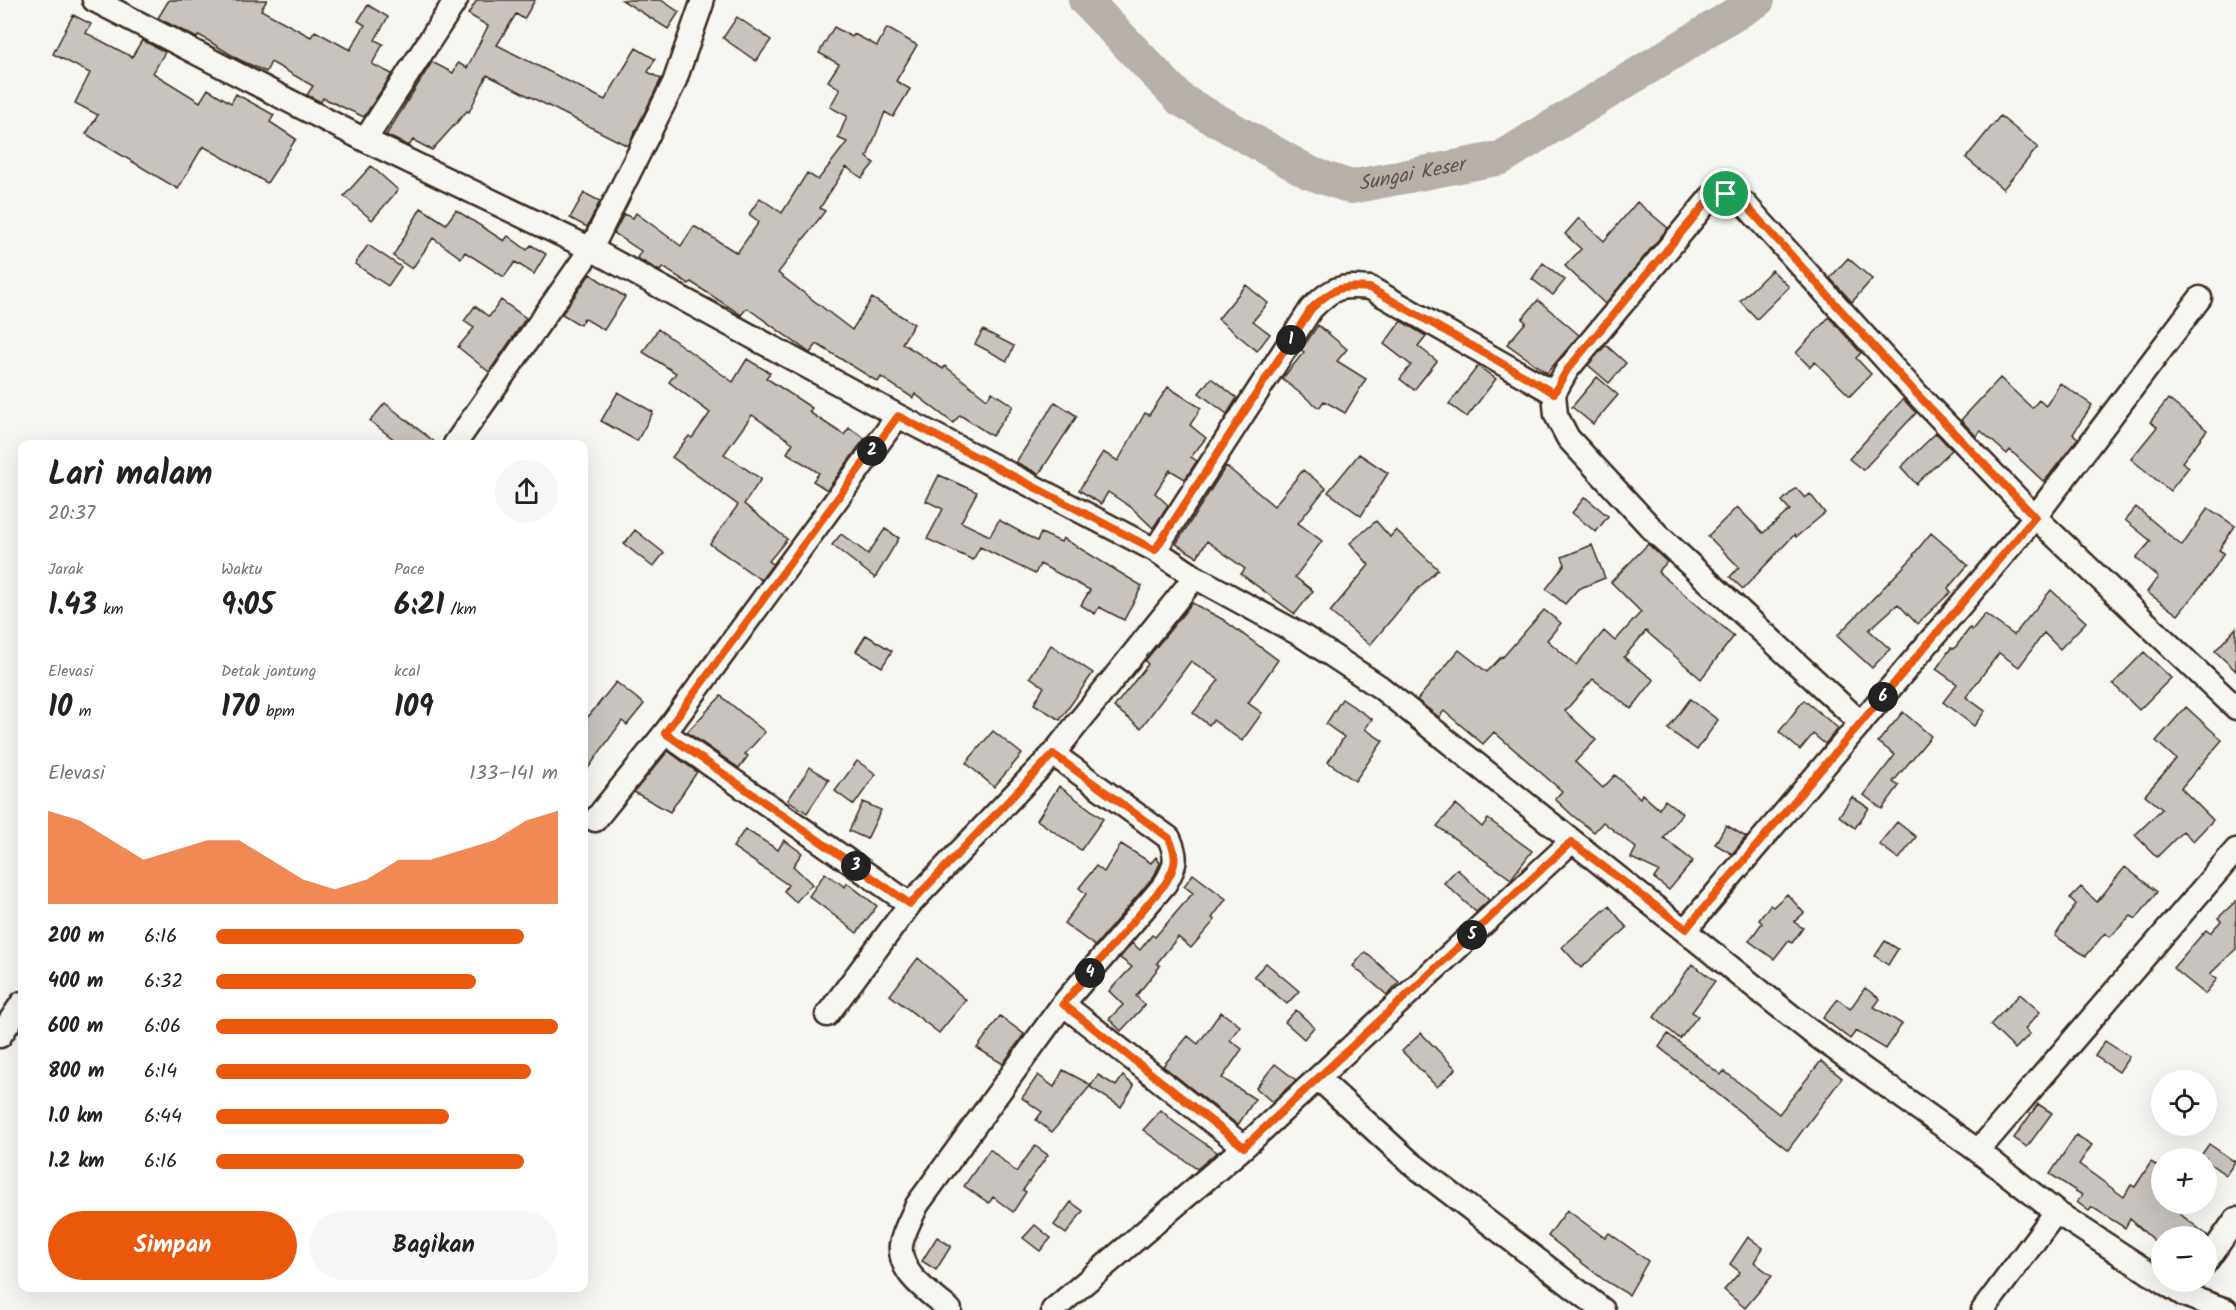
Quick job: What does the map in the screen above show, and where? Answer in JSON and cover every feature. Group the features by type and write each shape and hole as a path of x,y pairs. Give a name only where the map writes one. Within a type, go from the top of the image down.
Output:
{"street":[{"path":"94,0 365,140 591,249 898,416 1155,550 1195,577 1301,634 1380,687 1571,842 1686,929 1810,1031 1978,1151 2056,1212 2151,1274"},
{"path":"365,140 456,0"},
{"path":"458,440 591,249 674,82 702,3"},
{"path":"1861,723 1657,534 1568,438 1556,415 1554,393 1567,370 1711,197 1726,194 1744,203 1916,393 2035,517 2236,708"},
{"path":"1155,550 1311,309 1329,291 1347,286 1370,288 1554,393"},
{"path":"1686,929 2035,517 2200,298"},
{"path":"595,820 665,733 898,416"},
{"path":"827,1015 910,904 1053,754 1195,577"},
{"path":"665,733 910,904"},
{"path":"950,1310 911,1276 901,1258 901,1243 917,1205 1063,1004 1165,884 1174,868 1177,854 1169,838 1053,754"},
{"path":"1053,1310 1244,1147 1571,842"},
{"path":"1978,1151 2236,850"},
{"path":"1063,1004 1244,1147"},
{"path":"0,1036 18,1009"},
{"path":"1318,1078 1411,1163 1603,1310"},
{"path":"1983,1310 2056,1212"},
{"path":"2217,1246 2236,1219"},
{"path":"2196,1292 2226,1310"}],"building":[{"path":"169,0 267,0 261,10 311,37 315,31 350,50 365,25 358,21 368,5 388,17 375,40 383,44 372,64 392,74 364,117 323,98 321,102 307,95 313,86 271,62 266,72 238,59 199,35 197,38 158,18"},
{"path":"477,0 535,0 524,19 516,14 497,45 605,100 636,48 655,59 648,72 661,79 628,146 487,75 469,112 467,111 432,150 413,140 409,146 386,135 432,62 453,73 458,63 467,68 488,26 468,14"},
{"path":"622,0 661,0 679,12 668,29"},
{"path":"73,15 91,24 86,33 132,57 142,40 165,52 153,73 200,102 208,89 231,103 236,94 274,115 270,122 296,139 267,183 203,146 178,189 86,134 98,115 75,103 90,73 53,54"},
{"path":"737,17 771,40 756,61 723,38"},
{"path":"834,27 852,37 854,34 877,46 887,28 917,45 896,81 910,89 893,117 885,112 867,157 874,163 862,178 846,167 820,208 825,211 778,273 852,330 872,298 914,324 902,343 943,369 945,366 987,399 992,392 1013,406 992,436 960,415 953,423 915,394 913,398 881,377 878,382 817,344 810,353 747,308 741,315 691,282 689,284 663,267 660,271 637,258 641,251 614,233 624,214 633,218 636,213 681,246 694,226 737,253 759,222 749,214 760,198 782,213 807,173 818,180 847,142 838,138 847,116 830,107 840,89 828,81 839,64 819,53"},
{"path":"2000,116 2038,147 2003,189 1966,158"},
{"path":"371,166 398,190 372,220 344,196"},
{"path":"584,193 600,201 587,227 570,218"},
{"path":"1637,202 1668,228 1605,304 1565,266 1581,249 1565,234 1579,218 1604,241"},
{"path":"421,208 446,224 456,210 504,241 508,236 527,250 531,245 546,254 534,274 515,262 504,277 465,252 461,258 433,238 412,269 393,256"},
{"path":"368,245 401,267 388,286 355,264"},
{"path":"1848,258 1872,279 1852,302 1830,278"},
{"path":"1543,263 1565,280 1553,295 1532,279"},
{"path":"1772,270 1789,287 1757,319 1740,301"},
{"path":"590,274 625,297 604,330 584,318 580,325 562,314"},
{"path":"1246,285 1268,303 1253,321 1270,334 1257,351 1218,319"},
{"path":"501,300 526,318 489,372 458,347 474,328 464,321 475,306 489,317"},
{"path":"1538,300 1579,335 1547,373 1507,344 1526,322 1522,319"},
{"path":"1829,317 1861,353 1856,358 1871,374 1850,396 1815,362 1810,367 1796,353"},
{"path":"1401,321 1426,336 1418,346 1437,361 1414,390 1400,379 1411,365 1384,344"},
{"path":"1318,325 1347,349 1337,361 1366,379 1345,413 1324,401 1319,408 1282,379 1304,352 1301,350"},
{"path":"658,329 733,382 747,359 770,373 766,378 812,408 809,412 844,435 849,428 865,438 827,490 813,481 819,473 787,453 793,443 752,415 724,454 761,479 744,504 787,539 769,561 773,564 761,580 710,544 738,505 672,457 689,436 692,438 710,413 669,382 676,373 643,352"},
{"path":"983,330 1014,346 1007,361 975,344"},
{"path":"1606,345 1626,363 1609,383 1588,365"},
{"path":"1478,366 1496,379 1467,417 1449,404"},
{"path":"1597,377 1618,395 1593,424 1572,407"},
{"path":"1211,378 1237,398 1227,414 1199,393"},
{"path":"2000,378 2032,408 2039,400 2046,406 2060,383 2092,405 2073,434 2078,438 2044,482 2010,450 2007,454 1981,431 1976,436 1961,420"},
{"path":"1168,387 1201,408 1190,425 1206,438 1191,457 1197,461 1185,479 1170,470 1155,493 1168,505 1153,528 1132,508 1108,492 1101,504 1079,490 1103,452 1118,461 1145,413 1149,415"},
{"path":"618,392 653,412 637,441 601,421"},
{"path":"1903,399 1916,413 1863,470 1849,459"},
{"path":"2168,399 2207,430 2182,462 2189,467 2170,491 2131,459 2157,427 2150,422"},
{"path":"1055,402 1077,416 1039,474 1016,462"},
{"path":"385,403 432,440 395,440 370,421"},
{"path":"1936,433 1952,450 1916,484 1901,467"},
{"path":"1359,454 1388,473 1361,516 1328,492"},
{"path":"1226,466 1274,506 1303,470 1326,488 1298,523 1322,541 1295,577 1313,591 1295,614 1241,574 1245,569 1207,541 1197,557 1176,544"},
{"path":"939,475 977,492 961,522 990,536 999,520 1037,541 1041,533 1061,542 1063,538 1142,586 1124,620 1099,607 1095,614 1081,605 1090,590 1040,564 1035,574 980,547 973,560 927,539 943,509 926,501"},
{"path":"1796,488 1805,498 1810,494 1825,513 1796,537 1794,535 1743,589 1730,577 1739,567 1708,536 1737,507 1763,533 1790,510 1782,501"},
{"path":"1585,497 1608,516 1596,532 1572,513"},
{"path":"2136,507 2182,546 2208,508 2235,526 2219,550 2224,553 2212,572 2178,615 2147,592 2158,577 2136,558 2151,541 2125,520"},
{"path":"1376,521 1390,537 1396,530 1438,569 1411,596 1370,645 1330,612 1369,565 1350,543"},
{"path":"885,529 899,538 875,578 832,545 841,534 868,554"},
{"path":"635,530 664,553 653,567 624,544"},
{"path":"1931,533 1968,565 1948,588 1951,592 1917,624 1898,604 1869,630 1890,649 1872,668 1837,636 1914,556"},
{"path":"1648,544 1667,562 1658,572 1734,636 1701,679 1646,631 1624,657 1654,680 1631,709 1593,679 1565,711 1596,740 1575,762 1603,788 1615,775 1640,798 1642,794 1659,809 1665,800 1682,813 1664,838 1693,861 1669,890 1654,878 1659,871 1631,858 1636,848 1603,822 1594,832 1572,815 1555,799 1562,791 1494,732 1483,744 1444,711 1439,717 1417,700 1459,650 1487,672 1544,610 1561,623 1547,640 1576,665 1604,631 1615,641 1641,612 1611,582"},
{"path":"1592,545 1605,578 1578,589 1565,604 1546,589 1565,564 1562,557"},
{"path":"2051,590 2086,622 2060,649 2044,633 2019,667 1999,653 1966,697 1985,711 1974,726 1943,702 1957,684 1936,669 1951,648 1954,649 1970,628 1972,630 1985,614 2014,635"},
{"path":"1192,603 1222,619 1278,660 1248,703 1262,713 1242,741 1213,720 1209,725 1193,713 1219,680 1191,661 1141,728 1114,707 1148,664 1145,661"},
{"path":"2236,628 2236,671 2215,651"},
{"path":"866,635 892,651 882,667 856,651"},
{"path":"1051,645 1093,673 1060,720 1034,704 1044,687 1030,677"},
{"path":"2144,652 2171,678 2139,710 2113,684"},
{"path":"616,682 644,704 627,725 622,721 588,768 588,717"},
{"path":"721,696 765,732 745,754 748,756 739,768 687,732"},
{"path":"1342,699 1372,719 1365,729 1383,741 1355,781 1328,762 1344,737 1326,724"},
{"path":"1690,699 1718,720 1697,750 1668,729"},
{"path":"1804,700 1838,728 1825,744 1813,734 1800,750 1779,732"},
{"path":"2186,707 2222,740 2181,788 2213,820 2193,841 2183,831 2157,857 2135,835 2162,809 2145,795 2176,759 2156,741"},
{"path":"1903,712 1931,736 1893,782 1899,786 1882,809 1864,795 1895,755 1878,742"},
{"path":"993,731 1022,754 994,787 966,763"},
{"path":"668,751 697,772 670,812 634,792"},
{"path":"857,761 876,774 854,805 835,791"},
{"path":"810,767 829,780 807,813 788,800"},
{"path":"1059,786 1103,819 1081,850 1037,820"},
{"path":"1852,797 1869,808 1855,828 1839,816"},
{"path":"863,802 881,810 867,839 849,831"},
{"path":"1456,804 1482,827 1488,819 1532,851 1511,879 1437,826"},
{"path":"1897,822 1916,837 1899,859 1879,844"},
{"path":"1726,825 1746,837 1732,854 1715,844"},
{"path":"745,829 778,850 784,840 802,853 793,866 812,884 796,902 784,891 788,885 733,847"},
{"path":"1121,844 1151,863 1156,857 1160,863 1154,876 1095,946 1064,923 1086,894 1079,888 1096,866 1104,872"},
{"path":"2125,867 2157,892 2136,919 2131,916 2110,937 2105,933 2086,956 2055,936 2076,904 2070,898 2081,887 2097,902"},
{"path":"1457,869 1489,900 1476,912 1444,883"},
{"path":"825,873 845,887 847,883 877,906 857,933 809,896"},
{"path":"1193,874 1226,899 1212,918 1215,920 1191,948 1178,937 1157,963 1160,966 1136,996 1145,1005 1121,1031 1109,1019 1123,1005 1109,991 1132,967 1120,958 1132,943 1140,950 1152,935 1155,937 1193,893 1184,886"},
{"path":"1787,894 1804,913 1794,922 1803,928 1792,943 1788,941 1774,959 1749,941 1762,923 1759,920 1770,905 1773,907"},
{"path":"2236,901 2236,949 2210,974 2217,979 2205,994 2173,968 2206,930 2210,933 2221,921 2218,918"},
{"path":"1609,906 1627,928 1581,968 1562,947"},
{"path":"1885,941 1898,949 1888,965 1875,956"},
{"path":"1365,952 1399,982 1387,995 1353,966"},
{"path":"918,958 966,1000 939,1033 890,995"},
{"path":"1266,963 1299,991 1287,1004 1254,976"},
{"path":"1692,964 1715,981 1692,1012 1698,1016 1680,1039 1654,1017"},
{"path":"1865,988 1880,999 1874,1007 1902,1024 1886,1049 1856,1031 1850,1039 1823,1018 1838,999 1850,1009"},
{"path":"2020,994 2040,1012 2025,1029 2030,1034 2015,1049 1990,1025"},
{"path":"1296,1010 1314,1027 1304,1039 1285,1022"},
{"path":"1221,1012 1240,1026 1230,1040 1242,1049 1222,1078 1255,1099 1238,1125 1163,1066 1188,1036 1198,1044"},
{"path":"1000,1016 1024,1034 1003,1064 977,1048"},
{"path":"1421,1033 1456,1069 1437,1087 1402,1051"},
{"path":"1668,1034 1721,1075 1724,1071 1779,1114 1821,1061 1842,1078 1788,1150 1659,1047"},
{"path":"2105,1041 2129,1057 2119,1072 2095,1056"},
{"path":"1275,1064 1296,1080 1272,1102 1256,1088"},
{"path":"1063,1070 1091,1085 1052,1132 1036,1120 1042,1112 1022,1098 1038,1075 1054,1087"},
{"path":"1098,1075 1116,1086 1123,1076 1134,1086 1121,1107 1090,1087"},
{"path":"2038,1104 2052,1113 2027,1147 2014,1138"},
{"path":"1161,1110 1174,1122 1217,1152 1197,1169 1143,1130"},
{"path":"2076,1135 2092,1145 2079,1164 2124,1197 2131,1185 2135,1187 2151,1162 2151,1214 2180,1214 2195,1226 2151,1226 2151,1238 2130,1219 2125,1228 2092,1207 2089,1211 2077,1202 2082,1195 2050,1174"},
{"path":"1035,1146 1048,1155 1023,1190 1026,1192 1013,1212 993,1197 989,1203 964,1186 990,1149 1016,1172"},
{"path":"2217,1150 2235,1162 2226,1175 2217,1169"},
{"path":"1071,1202 1083,1211 1066,1234 1054,1225"},
{"path":"1567,1210 1605,1238 1609,1233 1648,1261 1629,1295 1604,1280 1548,1236"},
{"path":"1035,1225 1051,1238 1040,1251 1023,1238"},
{"path":"937,1237 951,1246 936,1270 922,1261"},
{"path":"1748,1237 1763,1248 1754,1262 1772,1276 1745,1308 1724,1290 1740,1272 1730,1264"}],"waterway":[{"name":"Sungai Keser","path":"1085,0 1181,100 1310,173 1351,187 1501,158 1758,0"}],"route":[{"path":"1726,194 1744,203 1916,393 2035,517 1686,929 1571,842 1244,1147 1063,1004 1165,884 1174,868 1177,854 1169,838 1053,754 910,904 665,733 898,416 1155,550 1311,309 1329,291 1347,286 1370,288 1554,393 1567,370 1711,197 1726,194"}]}
